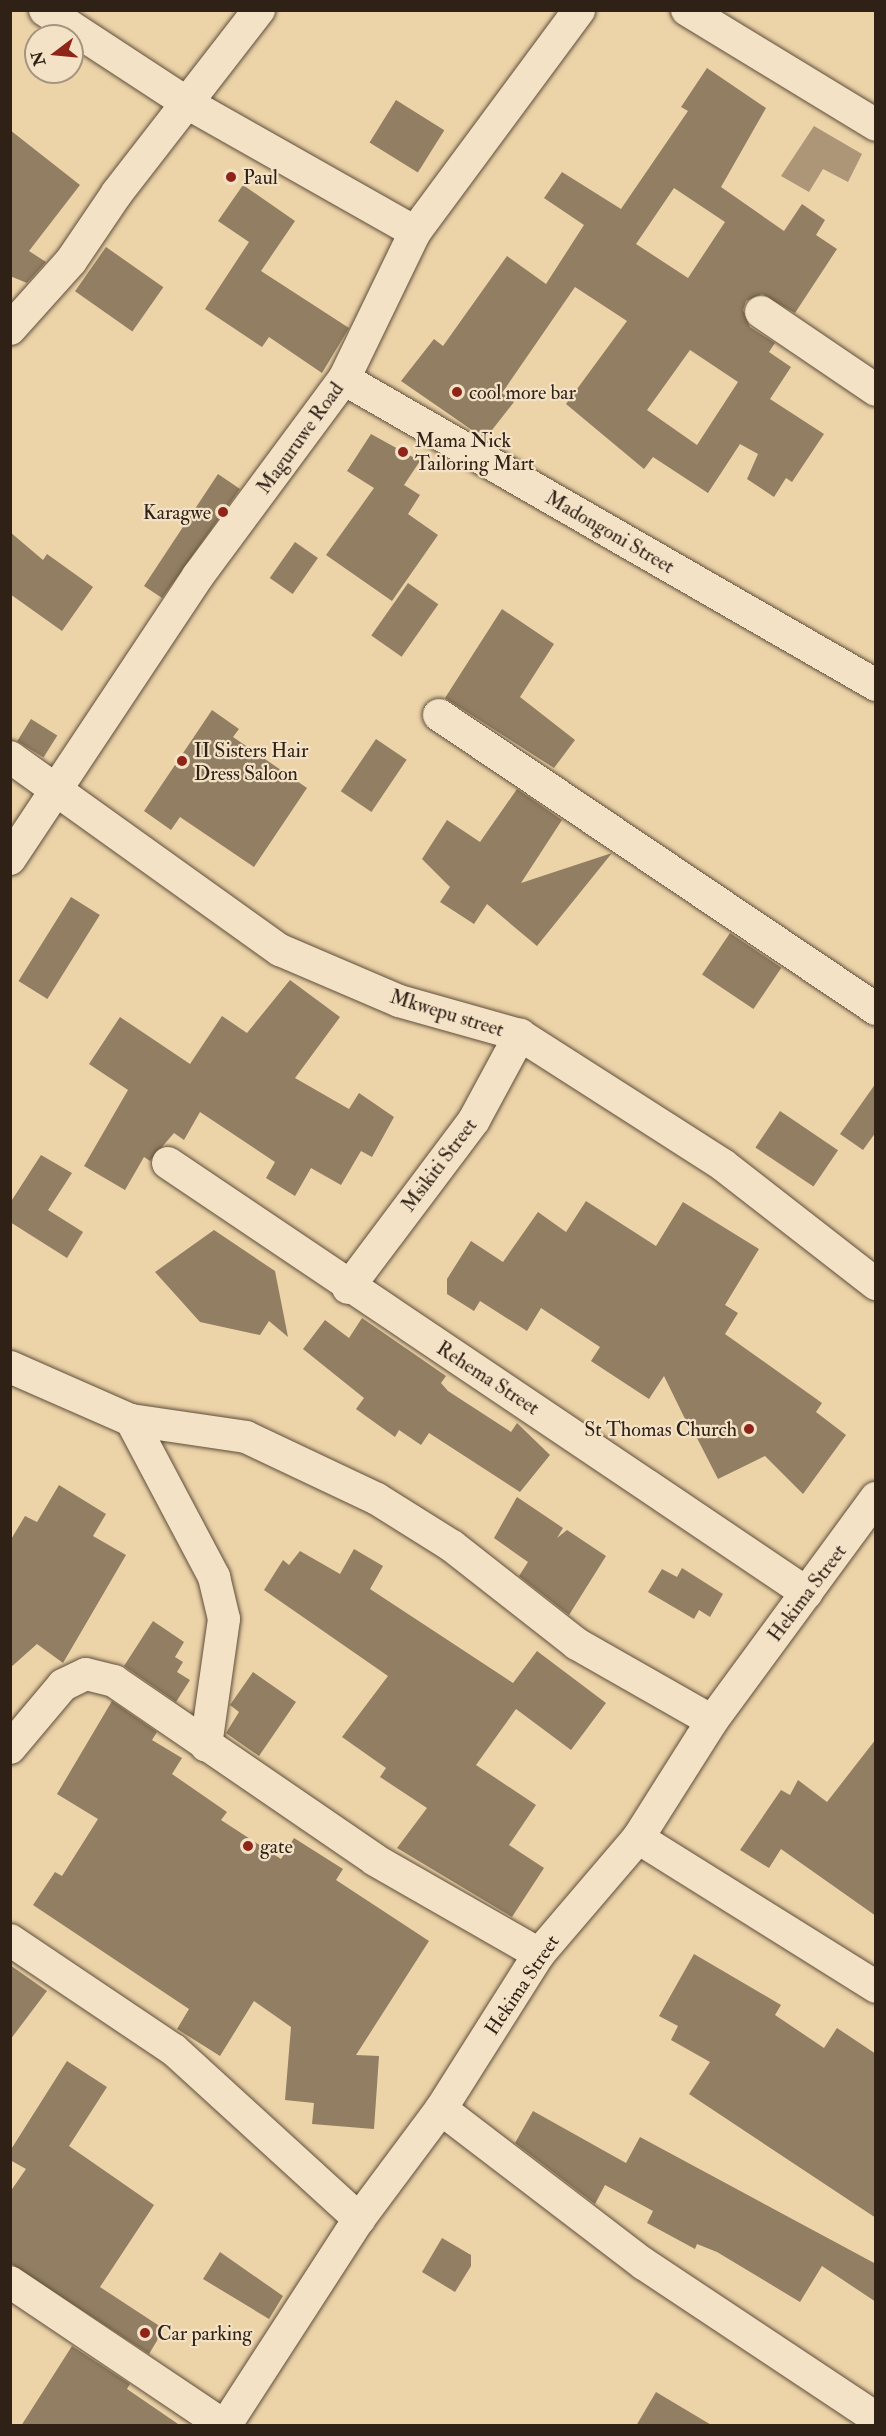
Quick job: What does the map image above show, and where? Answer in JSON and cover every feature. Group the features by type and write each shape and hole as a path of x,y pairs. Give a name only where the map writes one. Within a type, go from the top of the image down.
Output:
{"street":[{"path":"45,10 187,103 415,232"},
{"path":"10,329 71,261 187,103 259,10"},
{"name":"Maguruwe Road","path":"10,859 198,576 344,379 415,232 579,10"},
{"path":"687,10 876,125"},
{"path":"761,312 876,390"},
{"name":"Madongoni Street","path":"344,379 876,685"},
{"path":"439,715 876,1009"},
{"name":"Mkwepu street","path":"10,757 280,950 399,1001 520,1035 723,1165 876,1284"},
{"name":"Msikiti Street","path":"348,1288 474,1120 520,1035"},
{"name":"Rehema Street","path":"168,1163 348,1288 807,1593"},
{"path":"10,1367 131,1420 246,1437 377,1499 452,1546 577,1644 712,1721"},
{"path":"131,1420 203,1554 224,1619 206,1746"},
{"name":"Hekima Street","path":"224,2426 359,2219 441,2109 539,1954 638,1838 712,1721 807,1593 865,1541 876,1498"},
{"path":"10,1748 63,1685 86,1674 114,1681 375,1860 539,1954"},
{"path":"638,1838 876,1987"},
{"path":"10,1940 174,2050 359,2219"},
{"path":"441,2109 644,2264 876,2418"},
{"path":"10,2282 224,2426"}],"shaded area":[{"path":"814,126 862,154 848,182 823,169 809,192 781,176"}],"building":[{"path":"707,68 766,108 721,187 784,231 802,204 825,220 816,235 837,249 795,313 762,294 746,301 743,310 750,327 775,343 769,352 791,367 770,399 824,434 792,482 786,478 774,497 747,479 758,454 740,444 708,493 653,457 644,469 566,404 627,321 575,287 502,393 514,402 485,439 401,381 434,339 443,346 507,256 546,284 584,225 544,198 562,172 621,209 688,111 681,107","holes":["674,188 725,222 688,278 636,244","690,350 738,382 697,445 647,410"]},
{"path":"396,100 444,130 418,173 370,142"},
{"path":"10,130 80,185 29,251 46,262 27,283 10,276"},
{"path":"243,185 295,221 261,271 349,328 322,373 269,337 262,347 205,309 249,242 218,221"},
{"path":"106,247 163,287 132,331 75,291"},
{"path":"371,434 420,461 404,485 420,495 408,514 438,535 392,601 326,555 374,488 347,471"},
{"path":"218,474 240,489 162,598 144,586"},
{"path":"10,532 43,560 47,554 93,587 62,631 10,594"},
{"path":"295,542 318,558 293,594 270,578"},
{"path":"408,583 438,604 402,657 371,635"},
{"path":"502,609 554,644 520,697 575,740 554,768 445,698"},
{"path":"212,710 239,729 233,737 307,788 254,867 180,817 171,830 144,811"},
{"path":"31,719 57,735 44,757 17,741"},
{"path":"376,739 407,760 371,812 341,791"},
{"path":"517,789 562,820 521,883 612,853 537,946 487,904 474,924 440,902 450,887 422,859 447,820 480,842"},
{"path":"71,897 100,915 47,999 19,981"},
{"path":"730,933 781,968 753,1009 702,974"},
{"path":"290,980 340,1017 295,1078 349,1109 359,1093 394,1117 372,1157 361,1151 341,1185 311,1168 295,1196 266,1178 275,1162 200,1112 184,1140 174,1133 150,1161 144,1157 125,1190 84,1166 128,1090 89,1064 120,1017 190,1064 222,1016 247,1033"},
{"path":"876,1083 876,1132 863,1150 840,1134"},
{"path":"780,1111 838,1150 813,1187 755,1147"},
{"path":"41,1155 72,1173 48,1210 83,1232 67,1258 10,1222 10,1203"},
{"path":"586,1201 656,1246 683,1202 759,1249 725,1305 738,1313 725,1334 822,1403 816,1412 846,1435 803,1494 765,1456 718,1479 697,1438 702,1434 688,1425 664,1376 649,1399 591,1361 600,1347 541,1308 527,1331 480,1301 474,1311 447,1294 447,1279 471,1241 503,1262 538,1212 566,1232"},
{"path":"214,1230 275,1271 288,1337 269,1321 260,1335 200,1322 155,1272"},
{"path":"362,1318 446,1376 441,1383 448,1391 511,1432 517,1423 550,1455 520,1492 429,1433 421,1445 399,1430 395,1437 356,1409 364,1398 303,1349 325,1320 349,1338"},
{"path":"59,1485 106,1514 93,1536 126,1555 63,1663 37,1644 10,1668 10,1541 25,1516 37,1522"},
{"path":"517,1497 563,1528 557,1538 567,1530 606,1556 569,1615 519,1576 528,1562 494,1538"},
{"path":"354,1549 383,1566 370,1589 513,1683 537,1651 606,1703 571,1750 516,1709 476,1765 536,1805 509,1845 544,1868 512,1917 397,1848 427,1808 380,1777 386,1768 342,1737 388,1676 264,1590 283,1560 289,1565 300,1551 340,1574"},
{"path":"682,1568 723,1594 710,1617 699,1610 694,1619 648,1592 662,1569 677,1577"},
{"path":"153,1621 184,1642 175,1657 183,1662 177,1672 190,1680 176,1702 124,1666"},
{"path":"253,1672 296,1702 259,1756 226,1733 239,1712 230,1705"},
{"path":"112,1701 157,1732 152,1740 182,1758 172,1774 227,1812 221,1820 281,1859 294,1838 343,1869 336,1880 429,1941 356,2055 379,2056 374,2129 312,2124 314,2103 285,2100 291,2027 254,2001 220,2056 177,2029 189,2009 33,1905 55,1872 62,1876 98,1819 57,1794"},
{"path":"876,1739 876,1916 781,1849 769,1868 740,1850 781,1790 790,1795 798,1780 827,1802"},
{"path":"694,1954 781,2005 775,2015 824,2048 837,2028 876,2054 876,2218 689,2094 710,2062 671,2040 678,2026 659,2016"},
{"path":"10,1965 47,1991 10,2040"},
{"path":"67,2061 107,2087 69,2146 154,2205 100,2287 164,2329 149,2354 10,2263 10,2192 26,2169 10,2160 10,2151"},
{"path":"533,2111 626,2163 640,2137 876,2264 876,2302 822,2266 800,2302 717,2252 697,2244 695,2249 647,2223 653,2211 605,2185 595,2204 515,2143"},
{"path":"442,2238 471,2255 471,2266 455,2292 422,2272"},
{"path":"220,2252 283,2296 269,2319 203,2279"},
{"path":"72,2346 130,2384 127,2389 181,2426 21,2426"},
{"path":"656,2392 713,2426 636,2426"}],"place":[{"name":"Paul","path":"231,177"},
{"name":"cool more bar","path":"457,392"},
{"name":"Mama Nick Tailoring Mart","path":"403,452"},
{"name":"Karagwe","path":"223,512"},
{"name":"II Sisters Hair Dress Saloon","path":"182,761"},
{"name":"St Thomas Church","path":"749,1429"},
{"name":"gate","path":"248,1846"},
{"name":"Car parking","path":"145,2333"}]}
